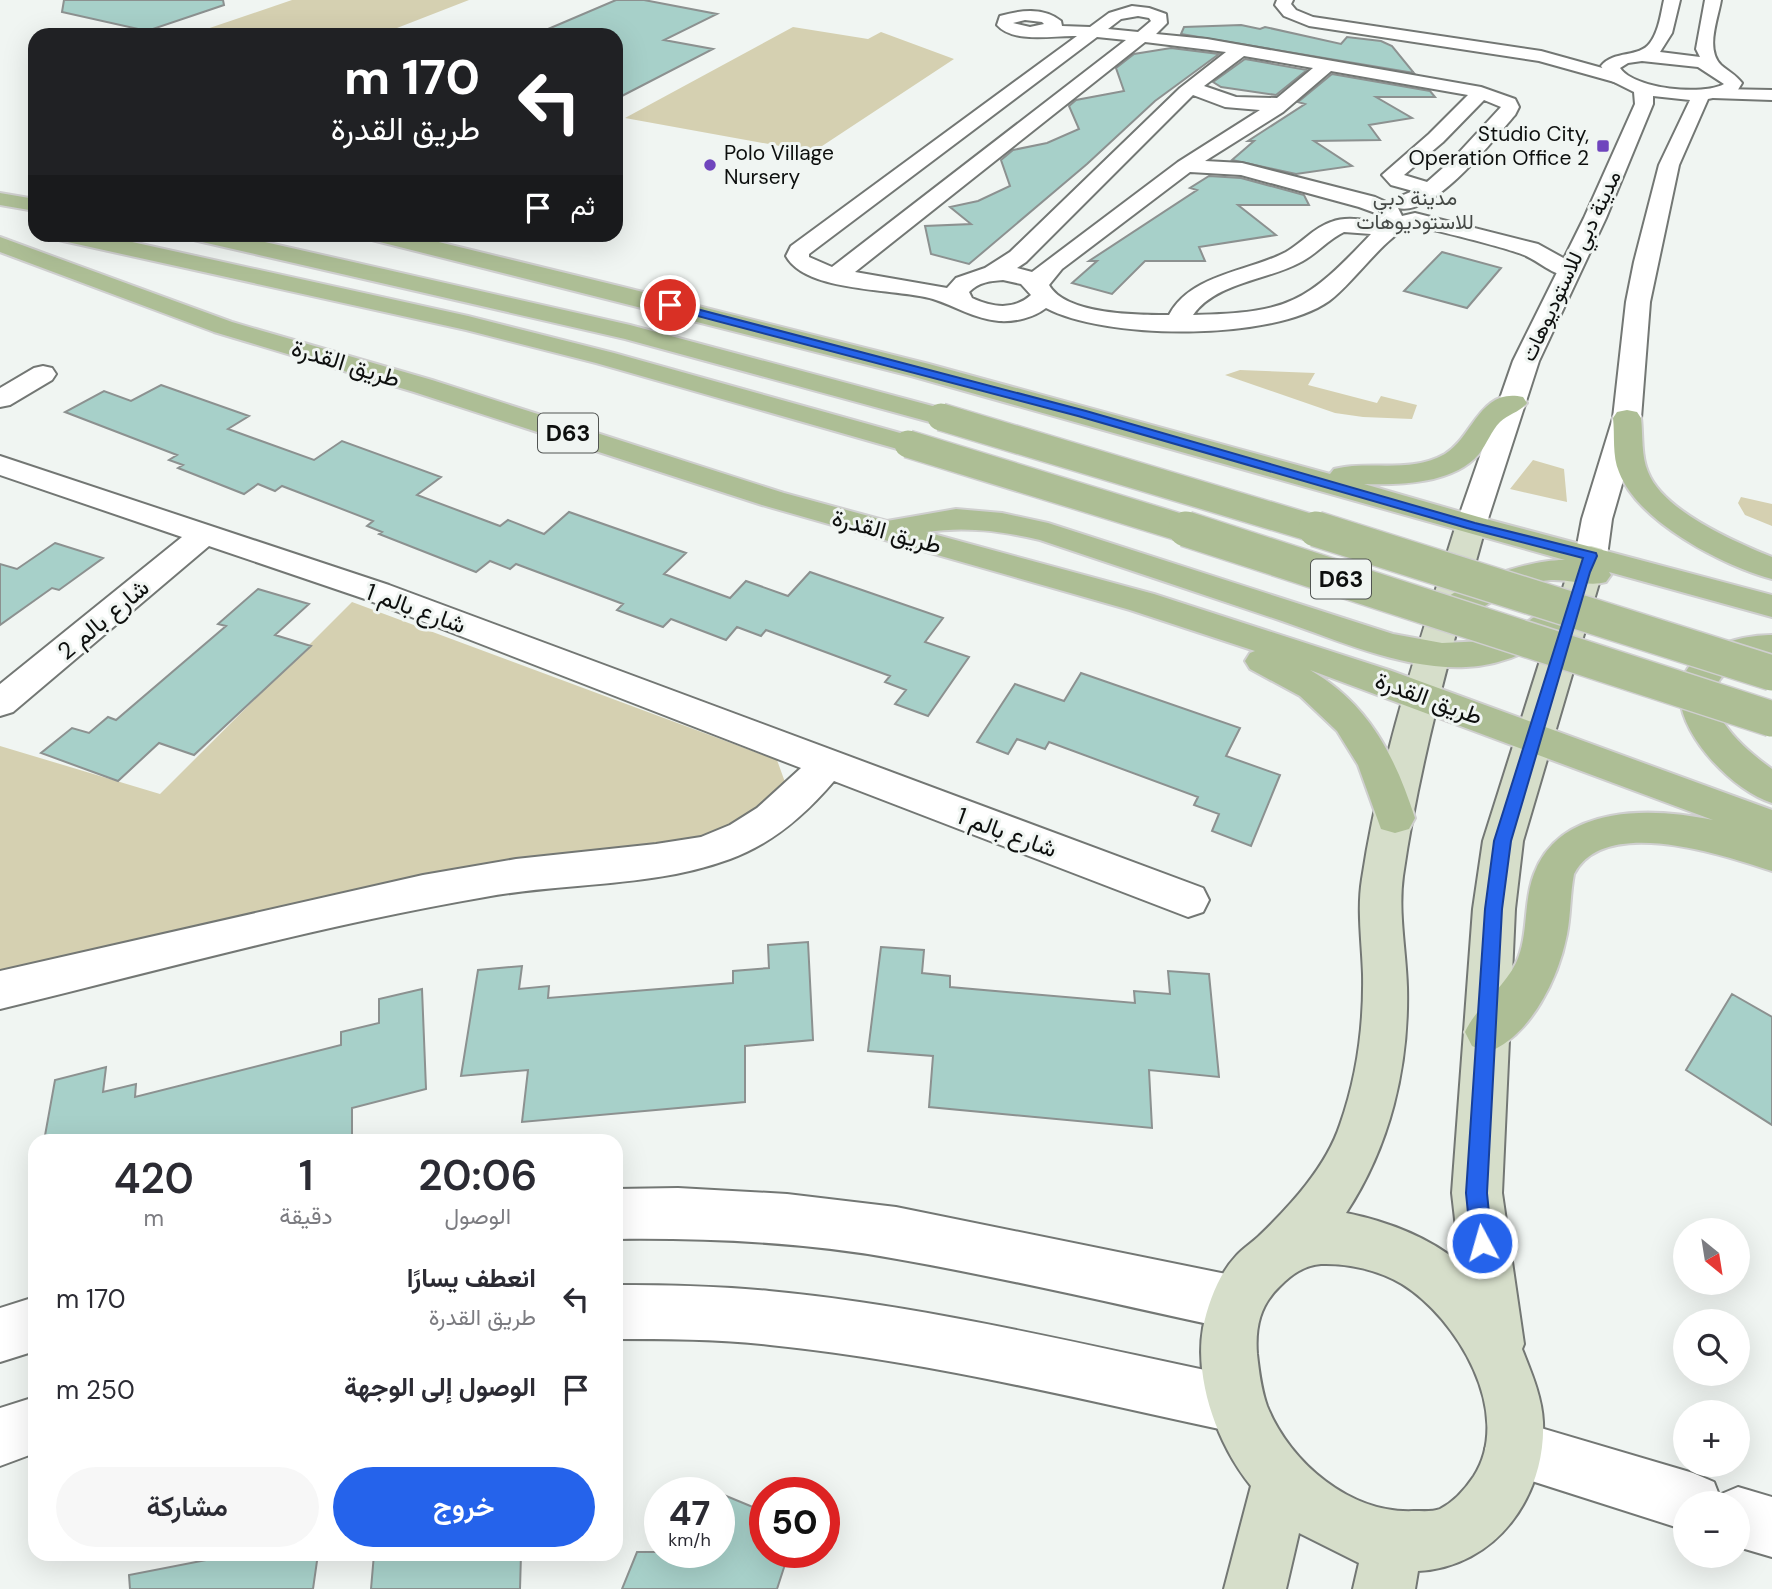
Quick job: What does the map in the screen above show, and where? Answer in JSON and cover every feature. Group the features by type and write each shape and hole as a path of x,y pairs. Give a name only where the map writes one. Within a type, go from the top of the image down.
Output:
{"main road":[{"path":"0,180 28,186"},
{"path":"0,186 28,187"},
{"path":"0,199 28,204"},
{"name":"طريق القدرة","path":"4,231 28,242"},
{"name":"طريق القدرة","path":"29,242 223,327 423,386 773,499 1142,602 1423,696 1772,826"},
{"name":"D63","path":"99,242 468,323 618,361 908,444 1250,549 1772,719"},
{"name":"D63","path":"234,242 630,333 940,417 1368,545 1772,673"},
{"path":"258,242 283,253"},
{"path":"409,242 766,329 1260,463 1471,525 1772,624"},
{"path":"1260,463 1309,472 1359,476 1433,469 1458,458 1467,450 1488,417 1513,404"},
{"path":"1628,418 1632,471 1646,494 1693,530 1772,569"},
{"path":"886,529 956,518 1025,527 1069,538 1388,645 1433,656 1464,657 1493,653 1533,635 1573,606"},
{"path":"1279,1252 1307,1240 1340,1238 1376,1245 1410,1259 1444,1283 1472,1314 1500,1360 1515,1416 1514,1448 1502,1490 1476,1522 1389,1566 1370,1538 1346,1528 1301,1499 1282,1480 1256,1444 1238,1405 1228,1351 1230,1326 1236,1303 1254,1274 1279,1252 1327,1198 1350,1161 1367,1118 1385,1031 1382,880 1409,747 1471,525"},
{"path":"1500,1360 1477,1193 1494,909 1503,841 1587,564"},
{"path":"1444,616 1518,575 1587,564 1772,606"},
{"path":"1142,602 1164,620 1186,632 1290,674 1319,691 1343,710 1379,765 1395,818"},
{"path":"1772,647 1741,650 1721,657 1707,668 1699,683 1698,700 1703,720 1717,742 1738,763 1772,788"},
{"path":"1488,1032 1511,1010 1528,985 1540,960 1554,874 1562,858 1575,845 1593,836 1617,831 1661,828 1712,835 1772,855"},
{"path":"1255,1589 1282,1480"}],"street":[{"path":"1285,0 1283,5 1315,39"},
{"path":"1294,0 1296,7 1304,13 1327,65"},
{"path":"1618,78 1610,66 1633,57 1651,54 1658,46 1672,0"},
{"path":"1587,564 1597,519 1628,418 1642,281 1669,165 1710,94 1730,89 1733,83 1704,49 1713,0"},
{"path":"1050,25 1062,6 1006,19 1005,25 1020,30 1050,25 1279,57 1335,31 1355,27 1541,56 1643,88 1710,94 1772,95"},
{"path":"837,275 1158,23 1160,17 1150,12 1126,12 1094,32 800,251 797,256 803,265 837,275 881,285 910,287 960,299 981,311 1012,313 1077,324 1245,320 1290,312 1307,304 1358,262 1409,209 1477,147 1512,102"},
{"path":"960,299 957,291 962,284 1018,257 1187,93 1239,51"},
{"path":"1541,56 1633,57 1687,61 1772,89"},
{"path":"1012,313 1038,304 1046,270 1210,148 1254,111 1281,103 1327,65 1481,92 1512,102"},
{"path":"1431,65 1426,71 1438,78 1506,90 1512,102"},
{"name":"مدينة دبي للاستوديوهات","path":"1471,525 1526,361 1644,104 1643,88"},
{"path":"1409,209 1398,181 1392,175 1436,138 1481,92"},
{"path":"1187,93 1217,104 1254,111"},
{"path":"1154,125 1177,125"},
{"path":"1210,148 1217,156 1242,169"},
{"path":"1185,166 1242,169 1367,202 1409,209 1533,244 1584,239"},
{"path":"1178,321 1185,307 1210,290 1290,260 1309,249 1336,227 1409,209"},
{"path":"1533,244 1568,270"},
{"path":"910,287 982,276 1017,276 1072,311 1124,321"},
{"path":"1210,290 1213,303 1217,307 1245,320"},
{"path":"0,399 43,374"},
{"name":"شارع بالم 1","path":"0,465 389,597 1188,900"},
{"name":"شارع بالم 2","path":"0,703 205,534"},
{"path":"0,990 408,894 489,880 658,860 705,851 739,839 768,822 785,809 827,764"},
{"path":"623,1214 678,1213 787,1219 895,1233 1236,1303"},
{"path":"623,1312 701,1312 878,1332 1238,1405"},
{"path":"0,1335 28,1326"},
{"path":"0,1437 28,1427"},
{"path":"1514,1448 1673,1497"},
{"path":"1750,1521 1772,1527"}],"shaded area":[{"path":"292,0 469,0 397,28 210,28"},
{"path":"793,27 868,39 881,32 954,59 813,152 625,118"},
{"path":"1240,370 1315,373 1308,385 1377,403 1381,396 1417,405 1412,419 1335,413 1225,375"},
{"path":"1533,460 1564,469 1567,502 1510,489"},
{"path":"1741,497 1772,504 1772,526 1745,515 1738,503"},
{"path":"352,602 777,760 790,796 713,839 0,974 0,746 160,794"}],"building":[{"path":"64,0 223,0 224,5 156,28 134,28 62,12"},
{"path":"616,0 644,0 717,14 664,40 713,49 623,95 623,28 550,28"},
{"path":"1241,25 1260,29 1265,27 1341,44 1347,37 1381,41 1392,46 1414,73 1181,34 1184,27"},
{"path":"1171,48 1219,54 1155,101 1087,164 969,264 931,254 925,226 971,224 950,207 978,201 1010,186 1001,160 1013,150 1047,143 1079,129 1069,106 1076,100 1124,91 1116,68 1134,54"},
{"path":"1245,59 1307,70 1276,95 1221,87 1213,82"},
{"path":"1332,74 1430,91 1435,97 1376,97 1412,118 1369,125 1380,140 1314,141 1352,166 1296,174 1232,160 1254,141 1248,141 1305,104 1298,102"},
{"path":"1209,176 1241,178 1304,195 1309,205 1238,205 1276,235 1199,247 1205,261 1145,261 1112,294 1072,283 1097,261 1089,261 1197,190 1190,188"},
{"path":"1442,252 1501,268 1467,308 1404,291"},
{"path":"161,385 249,416 228,429 314,460 342,441 441,477 417,495 500,526 508,520 544,534 569,512 686,553 664,574 730,598 746,581 788,596 810,572 943,618 925,642 969,657 928,716 895,704 906,690 885,682 890,676 766,630 761,636 737,627 726,640 671,619 663,627 617,610 623,604 516,564 510,569 490,561 476,572 379,534 382,532 367,526 373,521 282,486 275,491 258,484 244,494 178,468 183,465 169,460 177,455 65,412 104,391 131,401"},
{"path":"55,543 103,558 59,590 52,588 0,625 0,564 17,569"},
{"path":"258,589 309,604 275,635 311,646 194,755 159,743 118,781 41,753 72,728 89,733 108,717 116,720 226,626 218,624"},
{"path":"1081,673 1240,728 1226,756 1280,775 1251,846 1212,831 1219,814 1194,805 1198,797 1049,742 1045,749 1017,739 1008,754 977,742 1015,684 1064,701"},
{"path":"808,942 813,1040 745,1046 745,1102 522,1122 528,1070 461,1076 478,970 522,966 519,989 549,986 548,998 733,983 733,971 769,968 768,945"},
{"path":"881,947 924,950 922,973 950,976 950,987 1135,1003 1134,991 1170,994 1168,971 1209,974 1219,1077 1149,1070 1152,1128 929,1107 933,1056 868,1051"},
{"path":"422,989 426,1089 352,1108 352,1134 45,1134 55,1080 106,1067 103,1092 136,1084 135,1097 341,1045 341,1032 379,1023 379,999"},
{"path":"1732,994 1772,1017 1772,1125 1686,1070"},
{"path":"735,1500 749,1505 749,1568 784,1568 777,1589 622,1589 637,1552 644,1552 644,1568 735,1568"},
{"path":"201,1561 317,1561 313,1589 130,1589 129,1575"},
{"path":"373,1561 521,1561 520,1589 371,1589"}],"place":[{"name":"Studio City, Operation Office 2","path":"1603,146"},
{"name":"Polo Village Nursery","path":"710,165"}],"district":[{"name":"مدينة دبي للاستوديوهات","path":"1415,210"}],"route":[{"path":"670,305 1082,413 1471,525 1591,556 1503,841 1494,909 1477,1193 1482,1243"}]}
